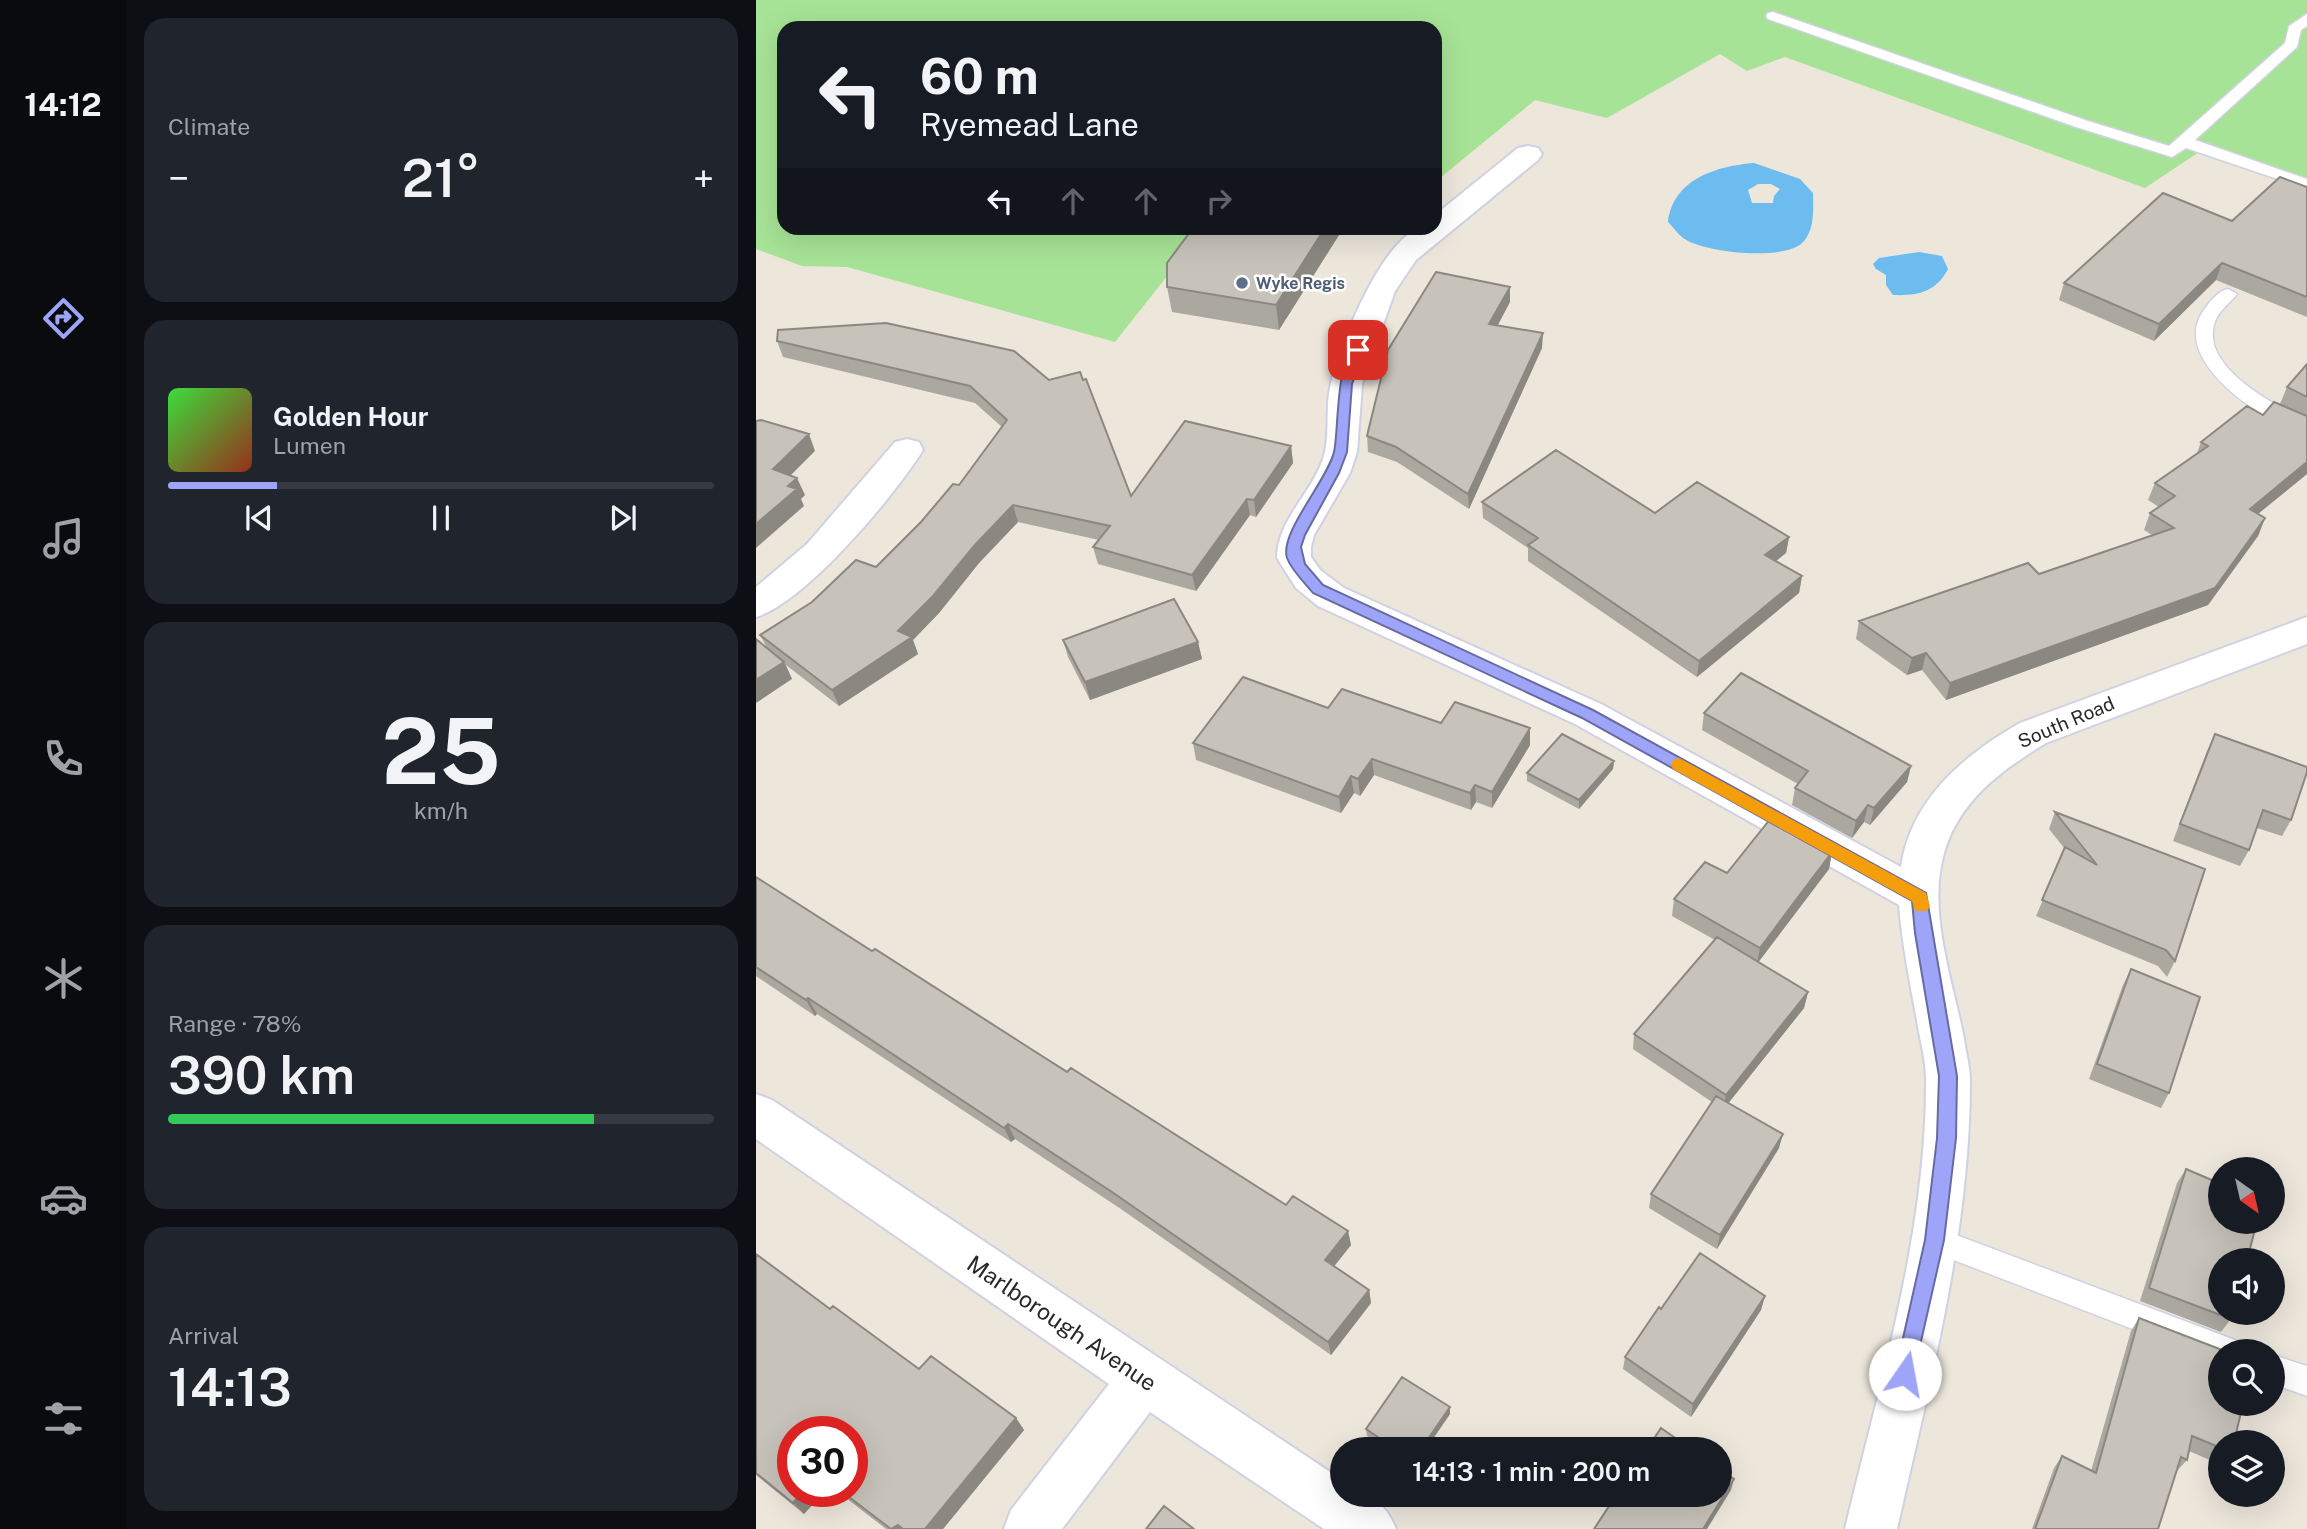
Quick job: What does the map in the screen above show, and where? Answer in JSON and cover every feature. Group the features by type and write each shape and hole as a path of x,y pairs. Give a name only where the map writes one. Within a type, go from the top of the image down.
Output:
{"street":[{"path":"1442,224 1528,154"},
{"path":"1428,235 1405,254 1380,291 1346,384 1340,452 1323,493 1297,535 1294,558 1318,589 1331,597 1588,714 1920,897"},
{"path":"756,604 819,556 906,450"},
{"name":"South Road","path":"1871,1529 1935,1240 1947,1138 1948,1076 1923,933 1920,897 1922,861 1932,827 1951,795 1973,771 2000,751 2033,733 2307,630"},
{"name":"Marlborough Avenue","path":"756,1114 1144,1379 1370,1529"},
{"path":"1030,1529 1144,1379"}],"lane":[{"path":"1773,16 2082,124 2172,152 2292,44 2294,29 2307,18"},
{"path":"2184,142 2307,184"},
{"path":"2228,294 2209,315 2204,331 2208,350 2221,373 2271,410 2307,429"},
{"path":"1935,1240 2208,1344"},
{"path":"2285,1373 2307,1381"}],"green space":[{"path":"756,0 2307,0 2307,178 2208,146 2145,188 1785,57 1747,71 1720,54 1607,118 1535,100 1442,176 1442,21 777,21 777,235 1199,235 1115,342 847,267 802,266 756,249"}],"water":[{"path":"1754,163 1800,179 1813,193 1812,224 1808,236 1795,248 1781,252 1745,253 1708,248 1683,238 1668,222 1678,195 1688,185 1712,172","holes":["1758,184 1771,184 1780,189 1774,196 1773,203 1752,203 1748,190"]},
{"path":"1919,252 1942,256 1948,269 1932,288 1910,295 1893,295 1886,285 1886,275 1873,264 1879,258"}],"building":[{"path":"2280,177 2307,187 2307,297 2222,263 2159,324 2064,283 2163,193 2232,221"},
{"path":"1188,235 1321,235 1276,305 1167,287 1167,263"},
{"path":"1436,272 1510,287 1489,324 1543,333 1468,494 1396,447 1367,436 1388,350"},
{"path":"886,323 1014,351 1049,380 1080,372 1083,380 1086,379 1131,496 1185,421 1291,446 1254,500 1247,499 1192,575 1093,547 1110,526 1013,505 974,546 933,596 898,631 912,637 832,690 760,635 812,602 856,560 876,567 921,522 953,484 959,485 1007,420 970,386 777,341 778,330"},
{"path":"2307,364 2307,397 2287,387"},
{"path":"2274,402 2307,416 2307,462 2250,509 2265,518 2215,588 1950,683 1926,653 1912,658 1859,621 2028,563 2039,574 2174,528 2150,513 2175,496 2155,483 2208,446 2201,442 2247,406 2263,415"},
{"path":"761,420 809,434 773,469 797,478 788,486 797,489 756,524 756,421"},
{"path":"1556,450 1655,513 1697,482 1789,537 1765,555 1802,576 1699,661 1528,545 1538,538 1482,502"},
{"path":"1174,599 1198,642 1085,682 1063,640"},
{"path":"756,639 784,662 756,680"},
{"path":"1741,673 1911,766 1874,808 1868,805 1856,821 1795,788 1808,771 1704,713"},
{"path":"1243,677 1328,708 1342,689 1441,723 1455,702 1530,728 1492,792 1475,785 1470,793 1372,759 1358,779 1351,776 1339,797 1193,743"},
{"path":"1562,734 1614,761 1579,800 1527,773"},
{"path":"2215,734 2307,767 2291,820 2263,810 2249,850 2180,824"},
{"path":"2055,812 2205,869 2175,961 2166,950 2042,900 2065,847 2097,865"},
{"path":"1771,818 1832,852 1760,948 1674,899 1705,862 1727,873"},
{"path":"756,877 872,951 875,949 1067,1072 1071,1068 1286,1205 1293,1196 1348,1231 1325,1260 1369,1290 1328,1342 1112,1192 1008,1124 1004,1128 808,998 806,1000 756,967"},
{"path":"1717,937 1808,992 1726,1095 1634,1034"},
{"path":"2131,969 2200,997 2169,1093 2097,1064"},
{"path":"1716,1096 1783,1134 1720,1235 1651,1194"},
{"path":"2186,1169 2208,1178 2208,1234 2254,1234 2250,1248 2208,1248 2208,1310 2149,1288"},
{"path":"1700,1253 1765,1296 1693,1404 1625,1357"},
{"path":"756,1254 830,1309 833,1306 919,1369 931,1356 1016,1418 925,1529 903,1529 898,1525 891,1529 862,1507 868,1507 868,1416 777,1416 777,1490 756,1473"},
{"path":"2139,1318 2208,1345 2208,1416 2240,1416 2237,1430 2208,1430 2208,1443 2192,1436 2187,1460 2181,1457 2158,1529 2035,1529 2062,1456 2096,1473"},
{"path":"1402,1377 1450,1407 1429,1437 1378,1437 1366,1429"},
{"path":"1661,1428 1674,1437 1655,1437"},
{"path":"1164,1506 1194,1529 1146,1529"},
{"path":"1608,1507 1717,1507 1703,1529 1594,1529"}],"slow traffic":[{"path":"1679,765 1920,897 1921,906"}],"place":[{"name":"Wyke Regis","path":"1242,283"}],"route":[{"path":"1358,350 1346,384 1340,452 1333,473 1297,535 1294,547 1294,558 1318,589 1588,714 1920,897 1923,933 1948,1076 1947,1138 1935,1240 1905,1374"}]}
